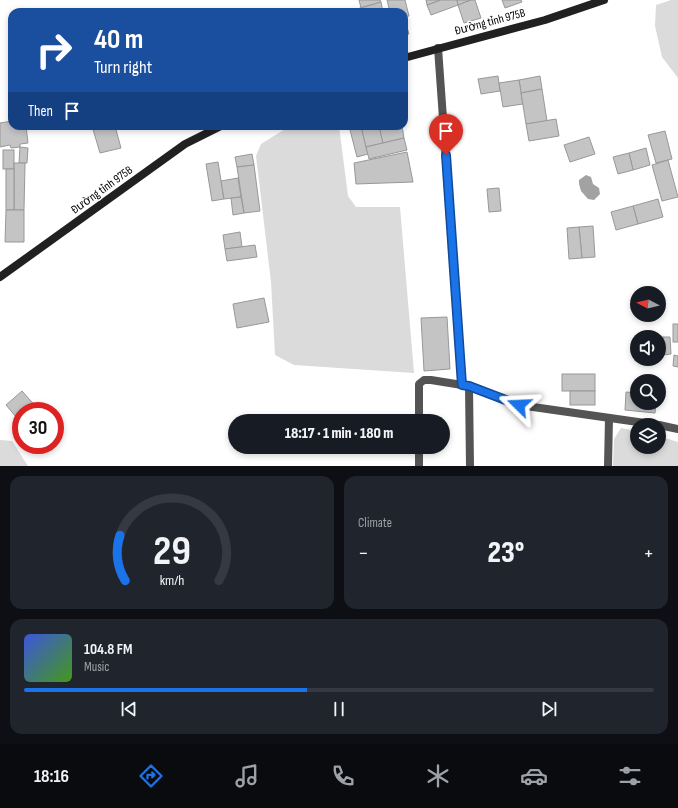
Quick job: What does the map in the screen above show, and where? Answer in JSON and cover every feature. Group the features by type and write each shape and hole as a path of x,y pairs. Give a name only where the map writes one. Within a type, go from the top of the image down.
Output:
{"main road":[{"name":"Đường tỉnh 975B","path":"408,57 545,20 604,0"},
{"name":"Đường tỉnh 975B","path":"0,277 185,144 213,130"}],"street":[{"path":"438,48 470,466"},
{"path":"419,414 419,384 424,380 431,380 465,385 519,405 630,421"},
{"path":"608,466 609,418"},
{"path":"666,426 678,429"},
{"path":"419,454 419,466"}],"shaded area":[{"path":"671,0 678,0 678,78 662,57 655,26 656,5"},
{"path":"284,130 340,130 348,196 356,207 400,207 414,373 294,365 275,355 271,282 256,156 261,144"},
{"path":"586,175 591,177 593,184 599,188 600,194 594,200 588,199 581,191 579,180"},
{"path":"621,428 630,430 630,454 666,454 666,438 678,442 678,466 613,466 614,439"},
{"path":"0,440 12,441 12,454 20,454 28,466 0,466"}],"building":[{"path":"359,0 380,0 381,2 361,8"},
{"path":"387,0 405,0 407,8 389,8"},
{"path":"426,0 441,0 427,5"},
{"path":"441,0 457,0 458,5 431,15 427,5"},
{"path":"457,0 471,0 458,5"},
{"path":"475,0 481,18 464,23 458,5"},
{"path":"502,0 521,0 522,2 505,8"},
{"path":"381,2 382,8 360,8"},
{"path":"498,76 500,91 481,94 478,79"},
{"path":"540,76 542,89 521,93 519,80"},
{"path":"519,80 523,104 503,107 499,83"},
{"path":"542,89 547,121 526,124 521,93"},
{"path":"556,119 559,136 529,141 526,124"},
{"path":"8,122 8,130 26,130 28,143 20,144 20,147 11,148 10,145 0,147 0,123"},
{"path":"93,130 116,130 121,148 100,153"},
{"path":"350,130 362,130 368,154 357,157"},
{"path":"362,130 380,130 383,143 366,147"},
{"path":"380,130 403,130 404,138 383,143"},
{"path":"665,131 672,159 656,163 648,135"},
{"path":"589,137 595,154 570,162 564,145"},
{"path":"404,138 407,150 369,159 366,147"},
{"path":"20,147 28,148 27,163 19,163"},
{"path":"646,148 650,165 633,170 629,153"},
{"path":"3,150 14,150 14,169 3,169"},
{"path":"407,152 413,182 356,184 354,163"},
{"path":"629,153 633,170 618,174 613,157"},
{"path":"252,154 254,165 237,167 235,157"},
{"path":"668,160 678,197 662,201 652,165"},
{"path":"218,162 224,199 212,201 206,164"},
{"path":"14,163 25,163 24,210 14,210"},
{"path":"254,165 260,211 244,213 237,167"},
{"path":"6,169 14,169 14,210 6,210"},
{"path":"238,178 241,197 224,199 221,181"},
{"path":"499,188 501,211 489,212 487,189"},
{"path":"241,197 244,213 233,215 231,198"},
{"path":"658,199 663,217 638,224 633,206"},
{"path":"633,206 638,224 616,230 611,212"},
{"path":"6,210 24,210 24,242 5,242"},
{"path":"593,226 595,257 582,258 579,227"},
{"path":"579,227 582,258 569,259 567,228"},
{"path":"240,232 242,247 225,249 223,235"},
{"path":"255,245 257,257 227,261 225,249"},
{"path":"264,298 269,322 237,328 233,304"},
{"path":"447,317 450,369 424,371 421,318"},
{"path":"673,324 678,324 678,342 673,342"},
{"path":"666,337 670,337 671,354 666,355"},
{"path":"674,355 678,356 678,367 673,366"},
{"path":"562,374 595,374 595,391 562,391"},
{"path":"22,391 32,402 12,402 12,412 6,405"},
{"path":"570,391 595,391 595,405 570,405"},
{"path":"626,392 630,392 630,410 655,410 655,413 625,410"}],"route":[{"path":"446,155 462,385 469,386 519,405"}]}
